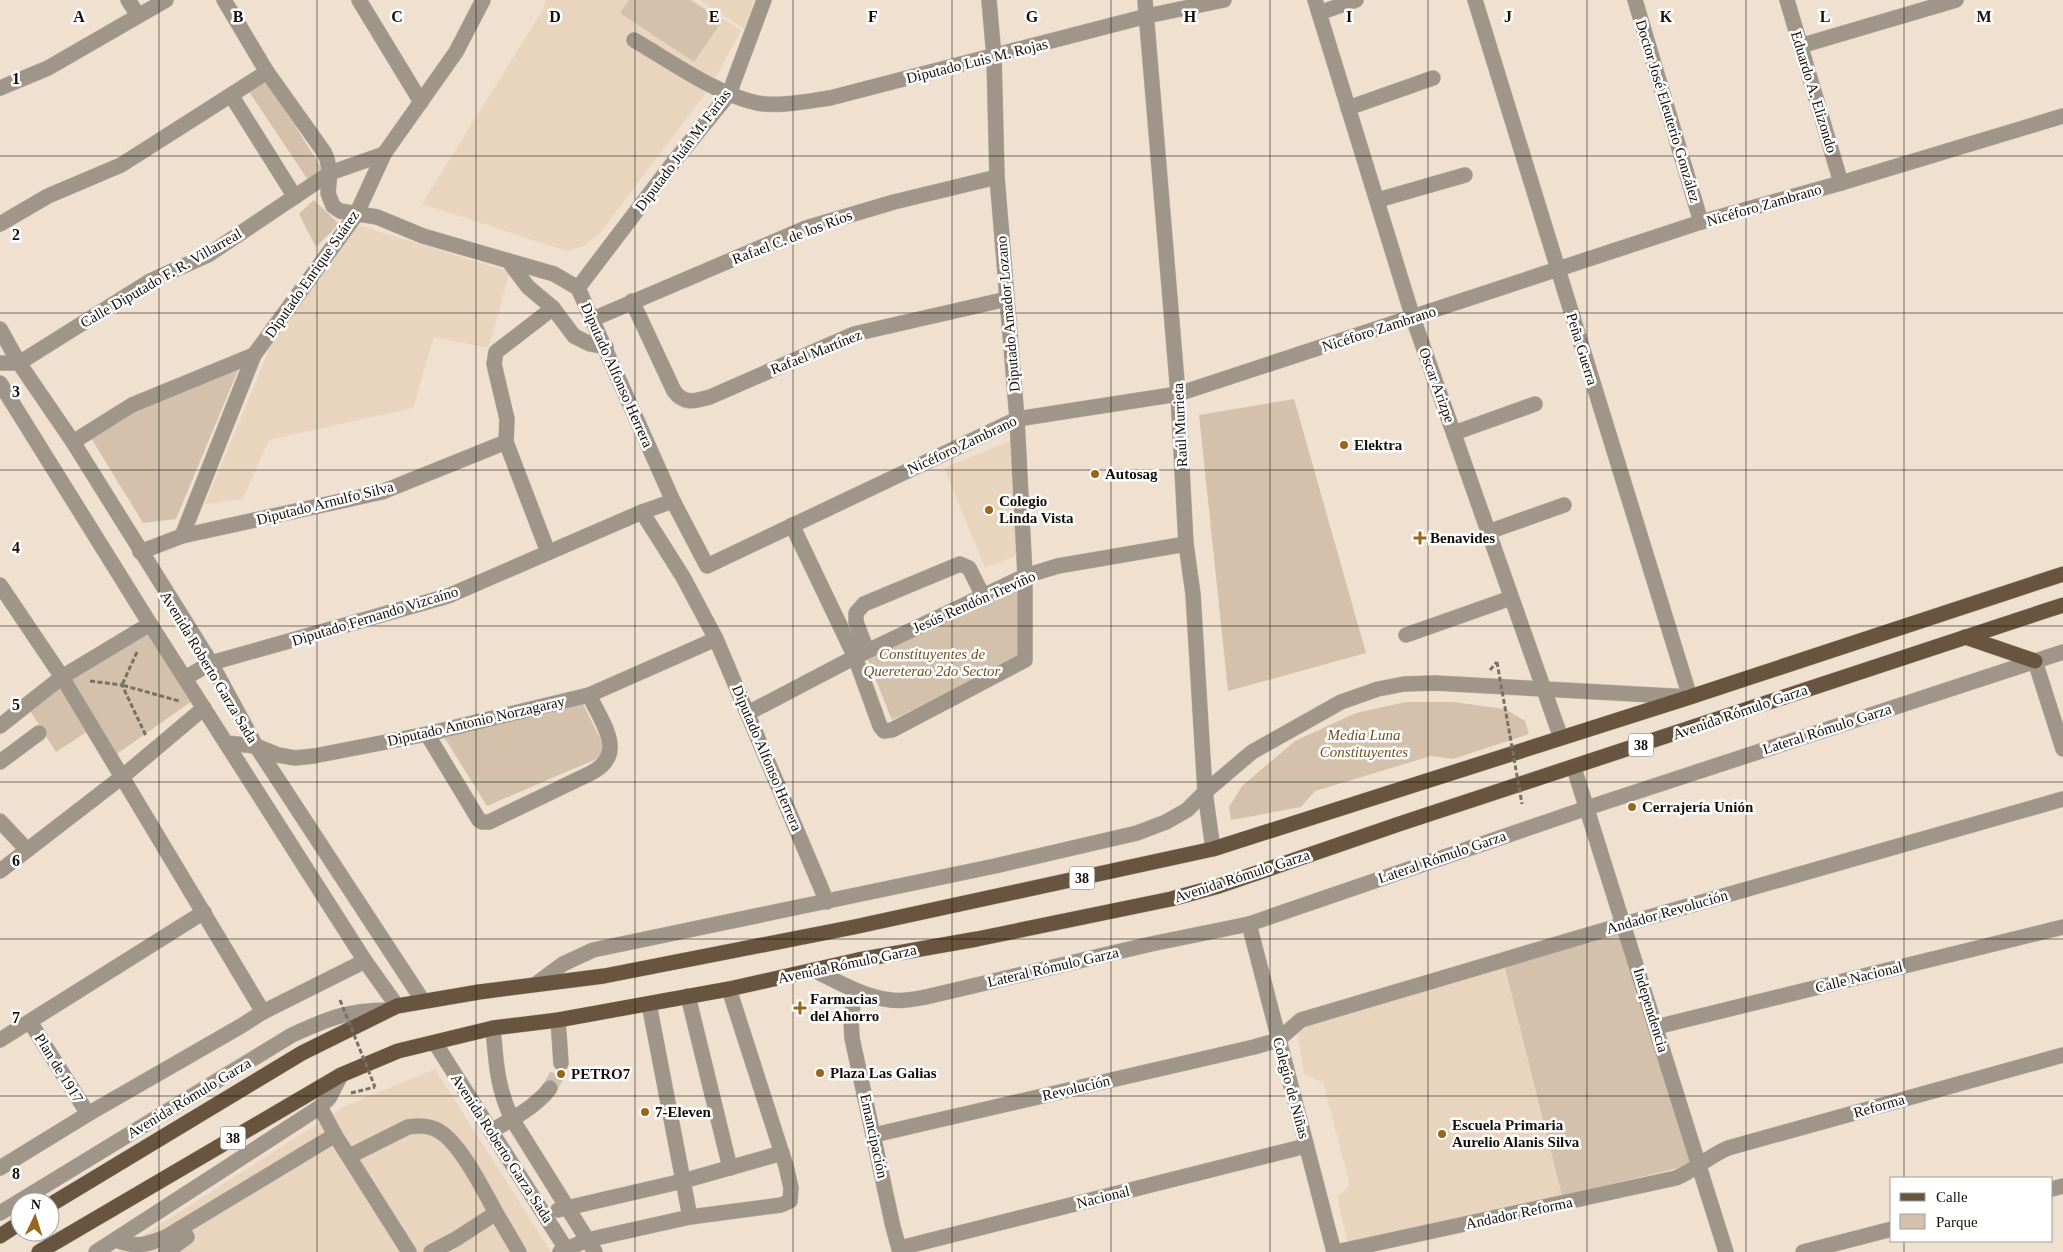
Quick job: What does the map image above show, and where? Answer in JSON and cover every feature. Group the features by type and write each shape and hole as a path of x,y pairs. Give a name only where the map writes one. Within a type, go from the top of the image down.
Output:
{"main road":[{"name":"Avenida Rómulo Garza","path":"60,1199 302,1053 392,1008 423,1001 604,976 854,928 1213,850 1690,697 2063,574"},
{"name":"Avenida Rómulo Garza","path":"40,1252 341,1075 398,1051 493,1028 558,1020 649,1004 729,989 858,960 977,940 1171,899 1209,889 1399,824 1574,768 2063,605"},
{"path":"1965,637 2035,661"}],"street":[{"path":"128,0 138,15"},
{"path":"0,88 48,68 166,0"},
{"name":"Diputado Alfonso Herrera","path":"224,0 267,72 324,152 330,173 328,192 334,206 340,211 377,217 423,236 510,263 554,274 578,288 606,347 673,501 707,566"},
{"path":"359,0 422,102"},
{"name":"Diputado Enrique Suárez","path":"182,536 254,355 356,215 384,154 456,52 483,0"},
{"name":"Diputado Juán M. Farías","path":"578,288 728,94 764,0"},
{"name":"Diputado Amador Lozano","path":"861,654 880,726 884,731 892,730 1025,660 1025,576 1017,419 997,177 994,57 989,0"},
{"name":"Raúl Murrieta","path":"1145,0 1178,394 1186,544 1193,594 1205,792 1213,850"},
{"name":"Diputado Luis M. Rojas","path":"634,40 728,94 759,103 777,103 830,98 1147,16 1224,0"},
{"path":"1317,6 1356,0"},
{"name":"Peña Guerra","path":"1475,0 1690,697"},
{"name":"Doctor José Eleuterio González","path":"1634,0 1701,222"},
{"name":"Eduardo A. Elizondo","path":"1787,0 1841,183"},
{"path":"1800,46 1956,0"},
{"name":"Oscar Arizpe","path":"1317,6 1413,318 1561,738"},
{"path":"0,224 48,196 121,165 267,72"},
{"path":"1348,108 1433,78"},
{"path":"231,95 295,197"},
{"name":"Nicéforo Zambrano","path":"707,566 1017,419 1178,394 1701,222 1841,183 2063,116"},
{"name":"Calle Diputado F. R. Villarreal","path":"19,363 150,281 208,255 330,173 384,154"},
{"path":"1378,200 1465,176"},
{"name":"Rafael C. de los Ríos","path":"593,319 806,228 894,202 997,177"},
{"path":"510,263 528,287 553,308 574,336 582,341 606,347"},
{"name":"Rafael Martínez","path":"632,301 674,391 680,398 687,401 699,401 854,334 1007,300"},
{"path":"548,552 506,442 507,419 494,364 496,352 553,308"},
{"name":"Avenida Roberto Garza Sada","path":"0,329 19,363 72,442 211,663 256,746 423,1001"},
{"path":"72,442 132,405 254,355"},
{"path":"0,363 19,363"},
{"name":"Avenida Roberto Garza Sada","path":"0,383 150,624 365,961 392,1008"},
{"path":"1454,433 1535,404"},
{"name":"Diputado Arnulfo Silva","path":"140,552 182,536 382,492 506,442"},
{"name":"Diputado Fernando Vizcaíno","path":"185,678 211,663 448,596 642,512 673,501"},
{"path":"1488,532 1564,505"},
{"name":"Diputado Alfonso Herrera","path":"642,512 683,577 716,639 827,902"},
{"path":"792,525 861,654"},
{"name":"Jesús Rendón Treviño","path":"748,712 861,654 1025,576 1058,566 1186,544"},
{"path":"861,654 856,613 864,604 960,564 969,568 983,596"},
{"path":"2,594 62,677 263,1012"},
{"path":"1406,635 1511,598"},
{"path":"0,726 62,677 150,624"},
{"name":"Diputado Antonio Norzagaray","path":"226,743 256,746 278,755 295,758 428,734 589,695 716,639"},
{"name":"Lateral Rómulo Garza","path":"814,970 855,990 892,1000 926,997 1151,944 1248,924 1587,808 2063,652"},
{"path":"2035,661 2063,749"},
{"name":"Avenida Rómulo Garza","path":"536,984 563,964 593,950 995,866 1137,833 1166,822 1187,810 1252,752 1340,702 1378,689 1404,684 1435,683 1690,697"},
{"path":"428,734 479,820 489,822 591,773 606,763 611,752 610,743 589,695"},
{"path":"0,871 122,777 204,708"},
{"path":"0,762 39,733"},
{"name":"Independencia","path":"1574,768 1625,924 1726,1252"},
{"name":"Andador Revolución","path":"1278,1040 1301,1020 1625,924 2063,800"},
{"path":"0,821 27,850"},
{"path":"0,1040 204,912"},
{"name":"Colegio de Niñas","path":"1248,924 1335,1252"},
{"name":"Calle Nacional","path":"1656,1028 2063,927"},
{"path":"0,1168 88,1114 263,1012 365,961"},
{"path":"564,1251 591,1246 690,1217 781,1205 790,1201 792,1188 782,1153 729,989"},
{"name":"Emancipación","path":"855,990 851,1020 852,1038 900,1250"},
{"path":"688,996 730,1168"},
{"path":"649,1004 690,1217"},
{"name":"Avenida Rómulo Garza","path":"0,1213 292,1035 339,1015 392,1008"},
{"path":"558,1020 561,1063"},
{"name":"Plan de 1917","path":"30,1022 88,1114"},
{"name":"Avenida Roberto Garza Sada","path":"493,1028 502,1100 512,1120 591,1246"},
{"name":"Revolución","path":"874,1135 1278,1040"},
{"name":"Avenida Roberto Garza Sada","path":"435,1043 545,1216 564,1251"},
{"name":"Reforma","path":"1698,1165 1728,1148 2063,1055"},
{"path":"96,1252 320,1107 329,1098 341,1075"},
{"path":"492,1131 512,1120 546,1094 550,1088"},
{"path":"320,1107 335,1135 409,1252"},
{"path":"350,1156 408,1127 418,1126 435,1129 445,1135 471,1168 519,1252"},
{"path":"116,1240 131,1246 151,1243 181,1228 335,1135"},
{"name":"Nacional","path":"900,1250 1306,1146"},
{"path":"545,1216 566,1207 683,1181 782,1153"},
{"name":"Andador Reforma","path":"1335,1252 1676,1178 1698,1165"},
{"path":"431,1252 456,1239 496,1213"},
{"path":"166,1252 187,1237 181,1228"},
{"path":"1803,1252 1890,1230"}],"path":[{"path":"122,685 138,650"},
{"path":"1497,662 1522,804"},
{"path":"62,677 122,685 204,708"},
{"path":"122,685 153,750"},
{"path":"340,1000 375,1088"}],"shaded area":[{"path":"546,0 693,0 741,30 711,86 600,233 584,246 567,251 422,204 542,11"},
{"path":"699,0 754,0 745,29"},
{"path":"358,225 510,272 488,348 434,337 413,408 269,440 243,499 205,504 272,342"},
{"name":"Colegio Linda Vista","path":"1010,441 1022,553 985,568 944,468"},
{"name":"Escuela Primaria Aurelio Alanis Silva","path":"1501,952 1562,1196 1348,1244 1337,1197 1350,1185 1323,1083 1304,1074 1298,1035 1305,1013"},
{"path":"435,1069 551,1252 117,1252 345,1106"}],"green space":[{"path":"629,0 690,0 722,21 694,62 620,13"},
{"path":"265,79 323,170 308,180 248,90"},
{"path":"314,200 339,224 316,247 299,214"},
{"path":"239,368 176,519 143,523 91,438 136,409"},
{"path":"1294,399 1366,653 1228,691 1199,415"},
{"name":"Constituyentes de Quereterao 2do Sector","path":"1017,584 1024,655 892,720 867,658"},
{"path":"145,631 192,701 107,761 88,731 56,752 29,709"},
{"name":"Media Luna Constituyentes","path":"1406,702 1453,702 1505,709 1525,721 1529,734 1453,759 1431,756 1315,791 1301,807 1231,820 1229,807 1242,786 1295,741 1356,713"},
{"path":"583,704 608,754 487,806 441,732"},
{"path":"1615,919 1691,1165 1562,1196 1501,952"}],"tunnel":[{"path":"550,1088 561,1063"}],"place":[{"name":"Elektra","path":"1344,445"},
{"name":"Autosag","path":"1095,474"},
{"name":"Colegio Linda Vista","path":"989,510"},
{"name":"Benavides","path":"1420,538"},
{"name":"Cerrajería Unión","path":"1632,807"},
{"name":"Farmacias del Ahorro","path":"800,1008"},
{"name":"Plaza Las Galias","path":"820,1073"},
{"name":"PETRO7","path":"561,1074"},
{"name":"7-Eleven","path":"645,1112"},
{"name":"Escuela Primaria Aurelio Alanis Silva","path":"1442,1134"}]}
